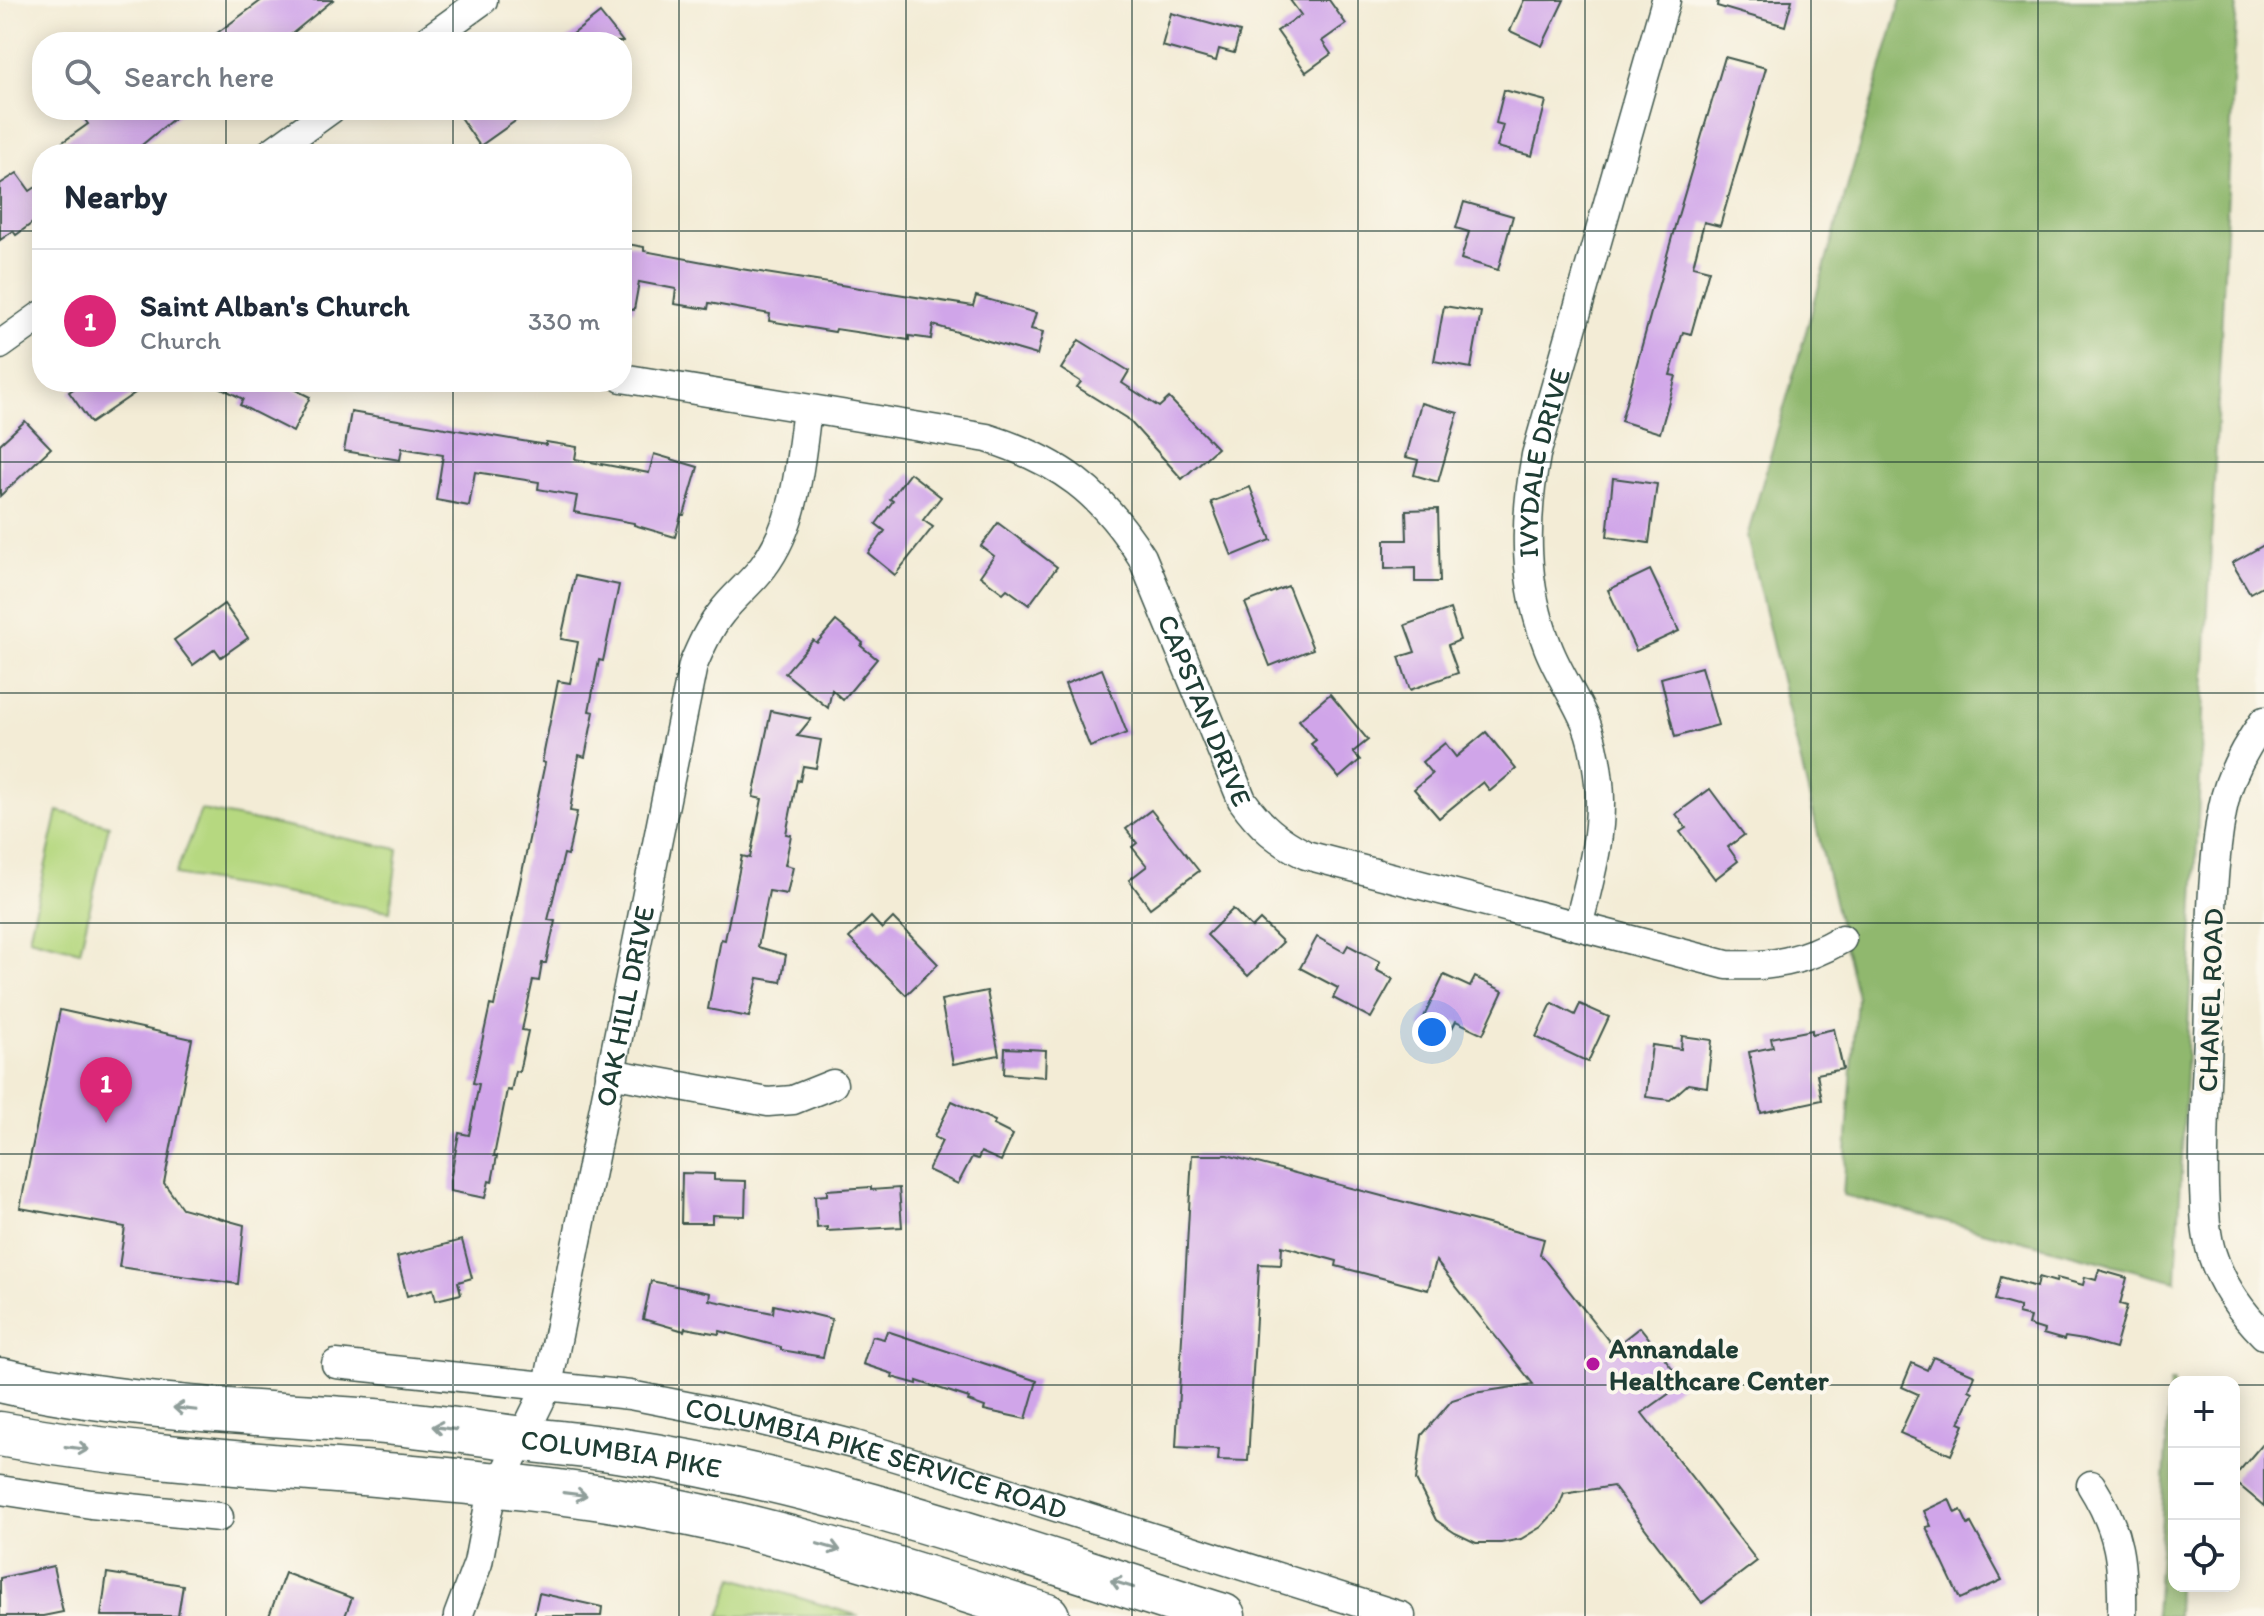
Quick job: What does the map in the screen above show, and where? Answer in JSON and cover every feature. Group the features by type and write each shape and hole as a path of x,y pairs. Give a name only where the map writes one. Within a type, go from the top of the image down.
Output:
{"main road":[{"name":"COLUMBIA PIKE","path":"0,1380 95,1399 210,1411 433,1426 623,1451 769,1478 885,1510 1223,1616"},
{"name":"COLUMBIA PIKE","path":"0,1434 158,1458 497,1485 599,1498 727,1521 874,1561 1047,1616"}],"street":[{"path":"439,32 483,0"},
{"name":"IVYDALE DRIVE","path":"1578,926 1594,864 1600,825 1599,782 1585,722 1547,644 1534,601 1527,554 1527,507 1536,455 1666,0"},
{"path":"283,144 316,120"},
{"path":"0,345 32,322"},
{"name":"CAPSTAN DRIVE","path":"632,380 987,438 1023,450 1064,472 1096,497 1121,525 1142,557 1242,800 1259,824 1281,842 1306,855 1727,965 1794,961 1842,939"},
{"name":"OAK HILL DRIVE","path":"458,1616 478,1563 489,1505 548,1385 693,665 713,624 764,566 780,538 790,511 807,409"},
{"name":"CHANEL ROAD","path":"2264,721 2245,747 2230,781 2223,808 2214,890 2203,1158 2205,1219 2211,1253 2225,1287 2264,1335"},
{"path":"610,1073 768,1102 793,1100 833,1084"},
{"name":"COLUMBIA PIKE SERVICE ROAD","path":"336,1364 630,1395 735,1416 852,1444 1401,1616"},
{"path":"2091,1485 2105,1507 2117,1538 2123,1571 2122,1616"},
{"path":"0,1490 91,1504 219,1517"}],"green space":[{"path":"1901,0 2237,0 2176,1281 1843,1195 1857,997 1747,537"},
{"path":"201,810 398,849 390,911 175,875"},
{"path":"58,811 109,825 80,951 29,938"},
{"path":"2168,1416 2168,1592 2178,1592 2177,1616 2156,1616"},
{"path":"734,1578 859,1616 720,1616"}],"building":[{"path":"262,0 333,0 294,32 219,32"},
{"path":"1290,0 1329,0 1346,24 1322,41 1331,54 1306,72 1277,31 1301,15"},
{"path":"1524,0 1564,0 1542,46 1510,31"},
{"path":"1718,0 1792,0 1785,26 1717,6"},
{"path":"600,13 615,32 576,32"},
{"path":"1171,13 1240,32 1234,53 1219,49 1216,61 1162,46"},
{"path":"1725,57 1766,68 1720,226 1704,222 1693,266 1709,270 1691,334 1683,332 1670,375 1676,376 1660,433 1621,421"},
{"path":"1504,90 1546,101 1532,156 1497,147 1503,125 1496,123"},
{"path":"85,120 172,120 143,144 60,144 88,124"},
{"path":"462,120 517,120 483,144 479,144"},
{"path":"17,173 32,190 32,223 16,235 13,231 0,240 0,184"},
{"path":"1464,202 1513,216 1498,270 1461,259 1469,232 1456,228"},
{"path":"632,245 644,247 644,251 741,269 973,306 976,296 1036,313 1031,329 1043,332 1037,355 933,325 931,339 909,336 909,340 836,329 835,332 769,321 770,314 709,303 708,309 674,304 676,289 639,282 634,310"},
{"path":"1444,306 1481,312 1471,368 1434,361"},
{"path":"1079,340 1129,371 1122,383 1159,407 1169,398 1217,448 1182,479 1127,418 1077,387 1081,382 1061,369"},
{"path":"69,392 136,392 91,423"},
{"path":"229,392 300,392 310,397 293,432 240,405 243,399"},
{"path":"1421,403 1458,413 1438,482 1414,475 1418,460 1406,457"},
{"path":"351,412 546,445 546,442 577,447 575,459 649,473 654,454 698,467 675,537 634,523 574,512 577,496 538,489 539,482 475,472 469,506 436,500 443,455 402,448 400,460 344,451"},
{"path":"25,421 51,448 0,496 0,444"},
{"path":"910,473 941,497 923,520 933,527 895,575 868,553 885,531 876,524"},
{"path":"1613,478 1657,484 1649,543 1607,537"},
{"path":"1250,487 1271,540 1232,556 1211,502"},
{"path":"1438,509 1440,582 1415,582 1415,568 1385,569 1385,540 1407,540 1406,510"},
{"path":"998,523 1057,567 1029,605 1007,589 1003,593 980,576 994,556 981,546"},
{"path":"2264,545 2264,585 2250,593 2232,563"},
{"path":"1650,570 1679,631 1636,651 1608,590"},
{"path":"575,576 619,585 603,661 599,660 589,711 594,712 585,757 579,755 570,811 577,812 568,855 564,854 548,920 555,921 546,963 542,963 539,981 533,980 522,1030 528,1031 519,1072 515,1071 511,1091 507,1090 492,1182 489,1181 485,1198 450,1191 450,1181 459,1133 469,1135 479,1084 473,1083 490,1005 494,1006 545,763 542,762 558,681 570,683 578,642 561,639"},
{"path":"1288,586 1313,649 1270,666 1245,603"},
{"path":"224,604 248,638 221,657 215,649 193,665 174,640"},
{"path":"1450,609 1460,640 1448,645 1458,673 1410,690 1399,657 1415,652 1405,625"},
{"path":"836,621 877,659 843,700 832,690 828,708 785,673 813,640 817,643"},
{"path":"1701,667 1718,725 1675,737 1661,678"},
{"path":"1102,669 1127,733 1090,747 1065,684"},
{"path":"1330,694 1368,740 1353,752 1360,760 1339,778 1311,744 1316,740 1299,720"},
{"path":"771,711 811,719 797,736 821,740 816,768 803,766 800,781 797,780 786,834 791,835 785,865 793,867 787,894 769,891 758,947 786,955 781,982 758,978 749,1017 708,1009 721,939 725,940 742,856 750,858 762,799 753,797"},
{"path":"1486,732 1516,769 1490,791 1483,782 1439,818 1414,789 1432,774 1422,762 1445,743 1456,757"},
{"path":"1710,789 1744,835 1728,847 1738,861 1715,879 1680,832 1686,828 1676,814"},
{"path":"1151,810 1199,871 1150,908 1129,880 1147,866 1132,847 1137,843 1126,829"},
{"path":"1233,909 1252,928 1260,920 1283,942 1248,976 1207,935"},
{"path":"871,917 882,929 893,918 938,964 906,995 849,938"},
{"path":"1317,937 1344,952 1348,945 1380,962 1376,970 1393,979 1371,1018 1333,998 1338,988 1300,968"},
{"path":"1444,975 1470,987 1475,977 1503,991 1483,1034 1456,1021 1446,1040 1419,1027"},
{"path":"987,991 999,1055 953,1064 941,1000"},
{"path":"1552,1003 1575,1015 1580,1004 1609,1017 1588,1062 1536,1037"},
{"path":"60,1010 192,1039 164,1183 182,1208 244,1225 238,1284 119,1267 125,1227 20,1208"},
{"path":"1834,1029 1843,1069 1817,1074 1822,1100 1761,1113 1749,1052 1773,1047 1771,1038"},
{"path":"1682,1036 1712,1040 1707,1087 1688,1084 1670,1100 1646,1097 1652,1045 1681,1049"},
{"path":"1005,1048 1046,1050 1045,1077 1004,1074"},
{"path":"952,1101 995,1121 993,1125 1013,1135 1001,1161 981,1152 978,1159 972,1157 958,1184 928,1170 942,1141 934,1137"},
{"name":"Annandale Healthcare Center","path":"1192,1155 1227,1155 1544,1239 1540,1254 1612,1345 1615,1342 1617,1345 1640,1327 1684,1383 1642,1413 1757,1561 1702,1603 1613,1486 1564,1494 1558,1509 1541,1527 1521,1539 1501,1543 1476,1543 1436,1520 1416,1480 1422,1435 1452,1400 1474,1393 1533,1384 1436,1261 1428,1290 1336,1266 1337,1261 1282,1246 1281,1265 1259,1264 1248,1461 1218,1460 1219,1449 1176,1447"},
{"path":"682,1173 714,1174 714,1180 746,1181 745,1216 712,1215 712,1223 681,1223"},
{"path":"871,1187 871,1190 899,1188 902,1227 827,1231 827,1227 817,1228 815,1196 827,1195 827,1190"},
{"path":"462,1240 472,1278 458,1282 461,1294 436,1300 433,1289 407,1296 397,1257"},
{"path":"2099,1270 2127,1278 2120,1304 2127,1306 2115,1349 2084,1340 2065,1337 2064,1340 2043,1334 2044,1330 2028,1325 2030,1317 2018,1314 2020,1307 1995,1300 2001,1277 2037,1287 2039,1277 2083,1285 2085,1277 2096,1280"},
{"path":"651,1281 710,1293 709,1300 773,1313 774,1305 832,1319 823,1357 781,1350 781,1347 720,1331 719,1334 685,1328 684,1331 643,1319"},
{"path":"887,1331 1037,1381 1026,1419 984,1410 985,1407 968,1401 969,1398 917,1381 917,1384 892,1377 893,1374 863,1364 872,1336 884,1339"},
{"path":"1933,1357 1975,1375 1969,1390 1973,1392 1959,1423 1964,1425 1951,1455 1900,1433 1918,1394 1902,1387 1912,1363 1927,1370"},
{"path":"2264,1442 2264,1506 2240,1486 2240,1470"},
{"path":"1949,1499 1955,1513 1961,1510 1968,1525 1971,1523 2002,1580 1960,1599 1926,1527 1931,1526 1924,1511"},
{"path":"53,1566 63,1612 43,1616 0,1616 0,1578"},
{"path":"107,1573 183,1585 178,1616 101,1616"},
{"path":"285,1573 352,1598 345,1616 269,1616"},
{"path":"539,1593 602,1607 601,1616 534,1616"}],"place":[{"name":"Saint Alban's Church","path":"106,1123"},
{"name":"Annandale Healthcare Center","path":"1593,1364"}]}
